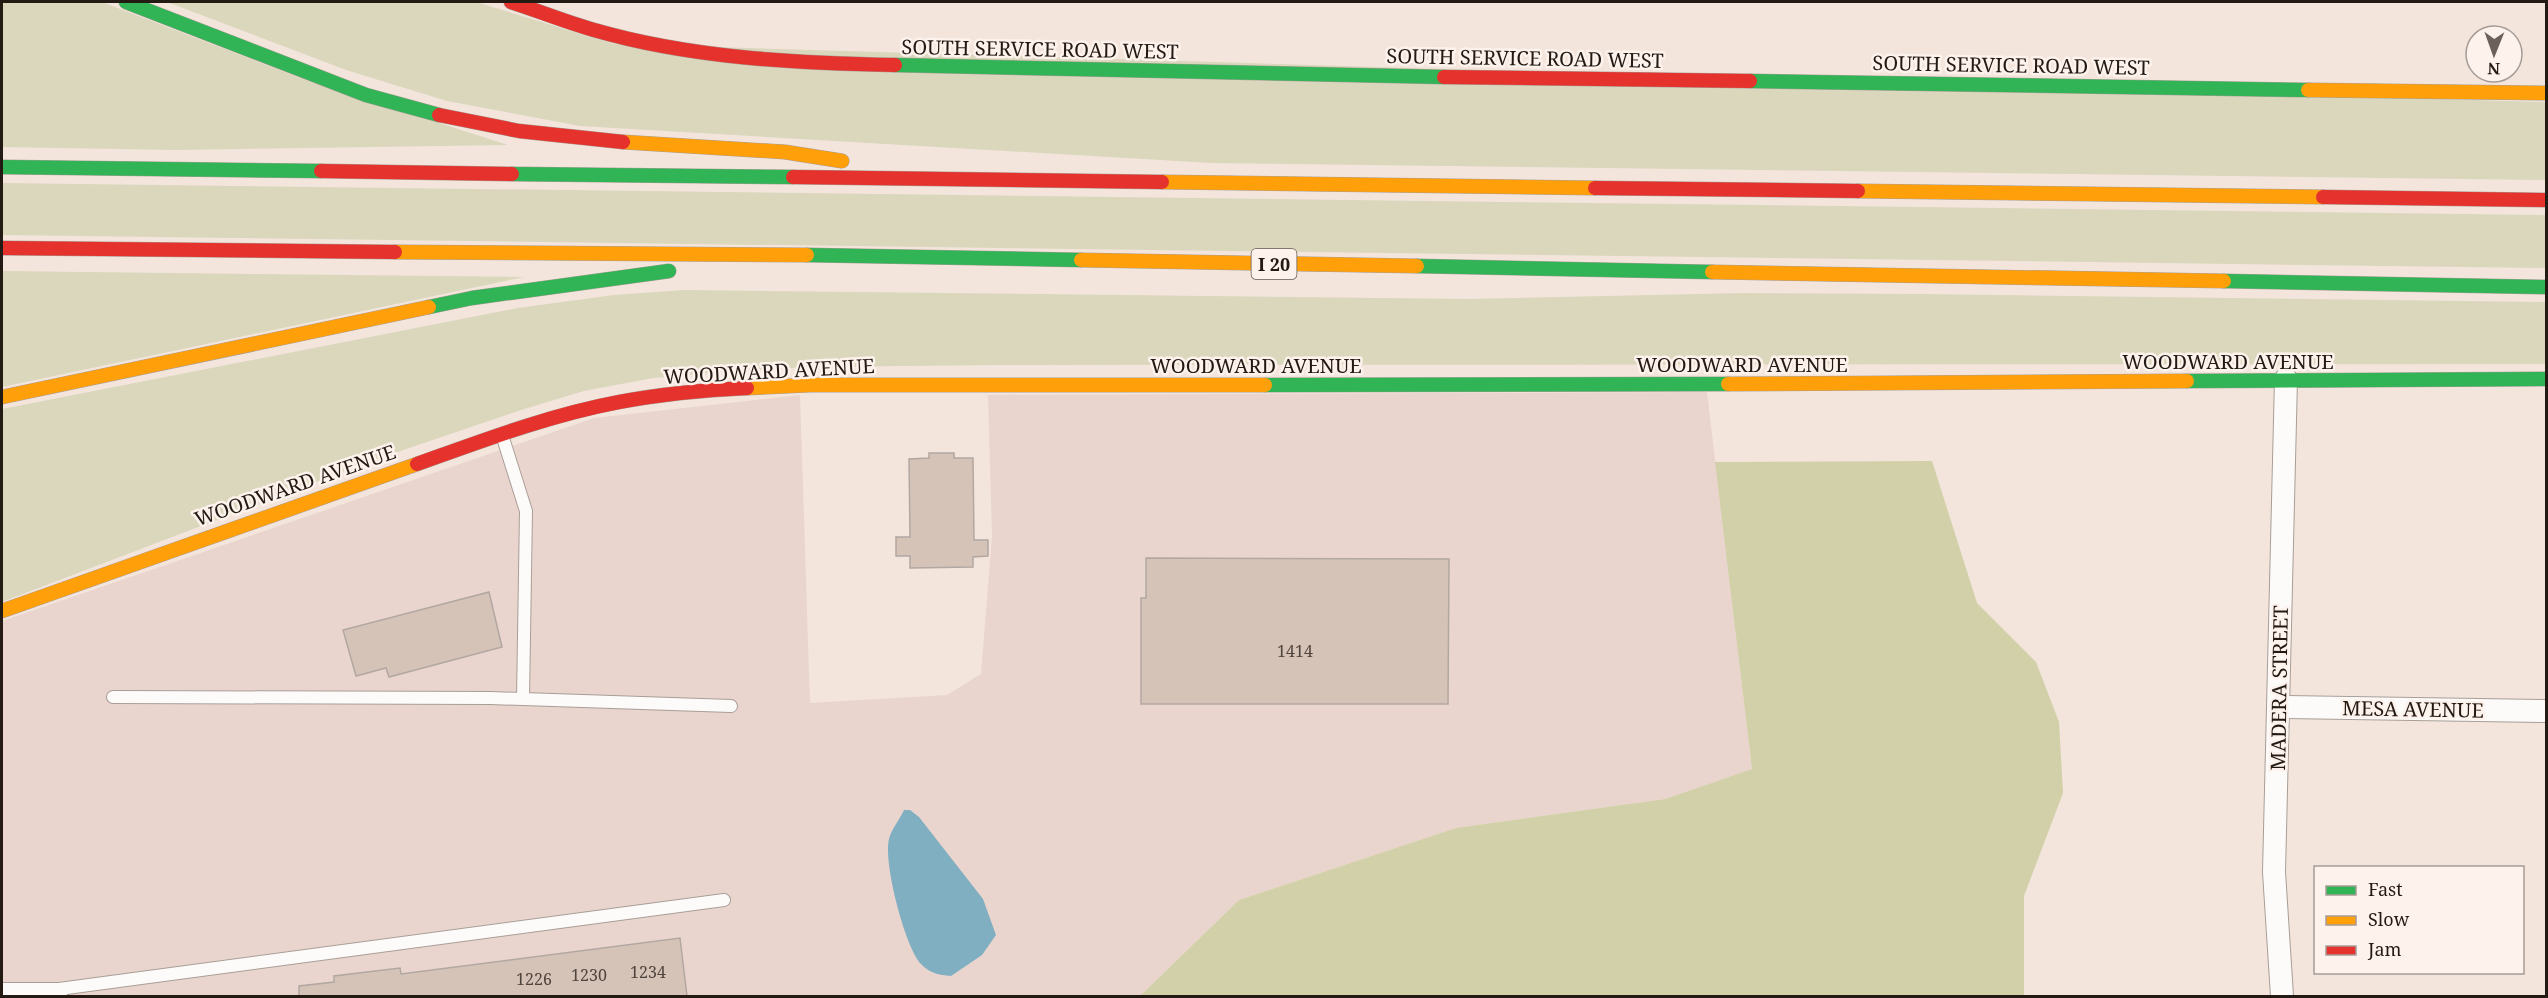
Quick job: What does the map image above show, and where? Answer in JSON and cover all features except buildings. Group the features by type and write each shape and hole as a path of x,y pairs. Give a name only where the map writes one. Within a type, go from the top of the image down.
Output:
{"main road":[{"path":"126,2 366,95 455,119 519,131 589,140 785,152 957,179"},
{"name":"SOUTH SERVICE ROAD WEST","path":"511,2 595,30 683,49 799,63 1512,78 2547,93"},
{"path":"2,167 2547,200"},
{"name":"I 20","path":"2,248 784,255 2547,286"},
{"path":"2,397 472,298 784,255"},
{"name":"WOODWARD AVENUE","path":"2,611 501,434 577,411 634,399 692,391 810,384 1606,385 2547,379"}],"street":[{"name":"MADERA STREET","path":"2282,996 2274,872 2286,380"},
{"name":"MESA AVENUE","path":"2279,707 2547,711"}],"lane":[{"path":"501,434 526,512 523,699"},
{"path":"113,697 523,699 731,706"},
{"path":"2,989 60,993 724,900"}],"shaded area":[{"path":"2,2 102,2 308,81 508,145 176,150 2,147"},
{"path":"167,2 476,2 614,44 2546,102 2546,180 1211,163 580,126 447,101 346,70"},
{"path":"2,183 2546,215 2546,268 2,235"},
{"path":"2,271 524,277 2,387"},
{"path":"684,290 1470,299 1744,293 1922,294 2546,302 2546,364 998,365 810,367 653,378 584,391 371,461 2,602 2,409 518,308 614,295"},
{"path":"1707,392 1752,769 1665,799 1456,828 1239,900 1140,996 2,996 2,621 594,418 800,395 810,703 947,695 981,674 992,536 988,395"}],"green space":[{"path":"1932,461 1977,603 2036,662 2059,722 2063,793 2024,896 2024,996 1140,996 1239,900 1456,828 1665,799 1752,769 1715,462"}],"water":[{"path":"904,810 910,810 919,817 983,899 996,935 982,955 951,976 934,973 921,964 908,941 902,923 892,884 888,850 890,836"}],"traffic: fast":[{"path":"126,2 366,95 439,115"},
{"path":"895,65 1444,77"},
{"path":"1750,81 2308,90"},
{"path":"2,167 321,171"},
{"path":"512,174 793,177"},
{"path":"807,255 1081,260"},
{"path":"1417,266 1712,272"},
{"path":"429,307 472,298 669,271"},
{"path":"2224,281 2546,287"},
{"path":"2187,381 2546,379"},
{"path":"1265,385 1728,384"}],"traffic: slow":[{"path":"2308,90 2546,93"},
{"path":"623,142 785,152 842,161"},
{"path":"1162,182 1595,188"},
{"path":"1858,191 2323,197"},
{"path":"395,252 807,255"},
{"path":"1081,260 1417,266"},
{"path":"1712,272 2224,281"},
{"path":"2,397 429,307"},
{"path":"1728,384 2187,381"},
{"path":"747,388 810,385 1265,385"},
{"path":"2,611 417,464"}],"traffic: jam":[{"path":"511,2 573,24 668,47 743,57 819,63 895,65"},
{"path":"1444,77 1750,81"},
{"path":"439,115 519,131 623,142"},
{"path":"321,171 512,174"},
{"path":"793,177 1162,182"},
{"path":"1595,188 1858,191"},
{"path":"2323,197 2546,200"},
{"path":"2,248 395,252"},
{"path":"417,464 517,429 593,407 699,391 747,388"}]}
